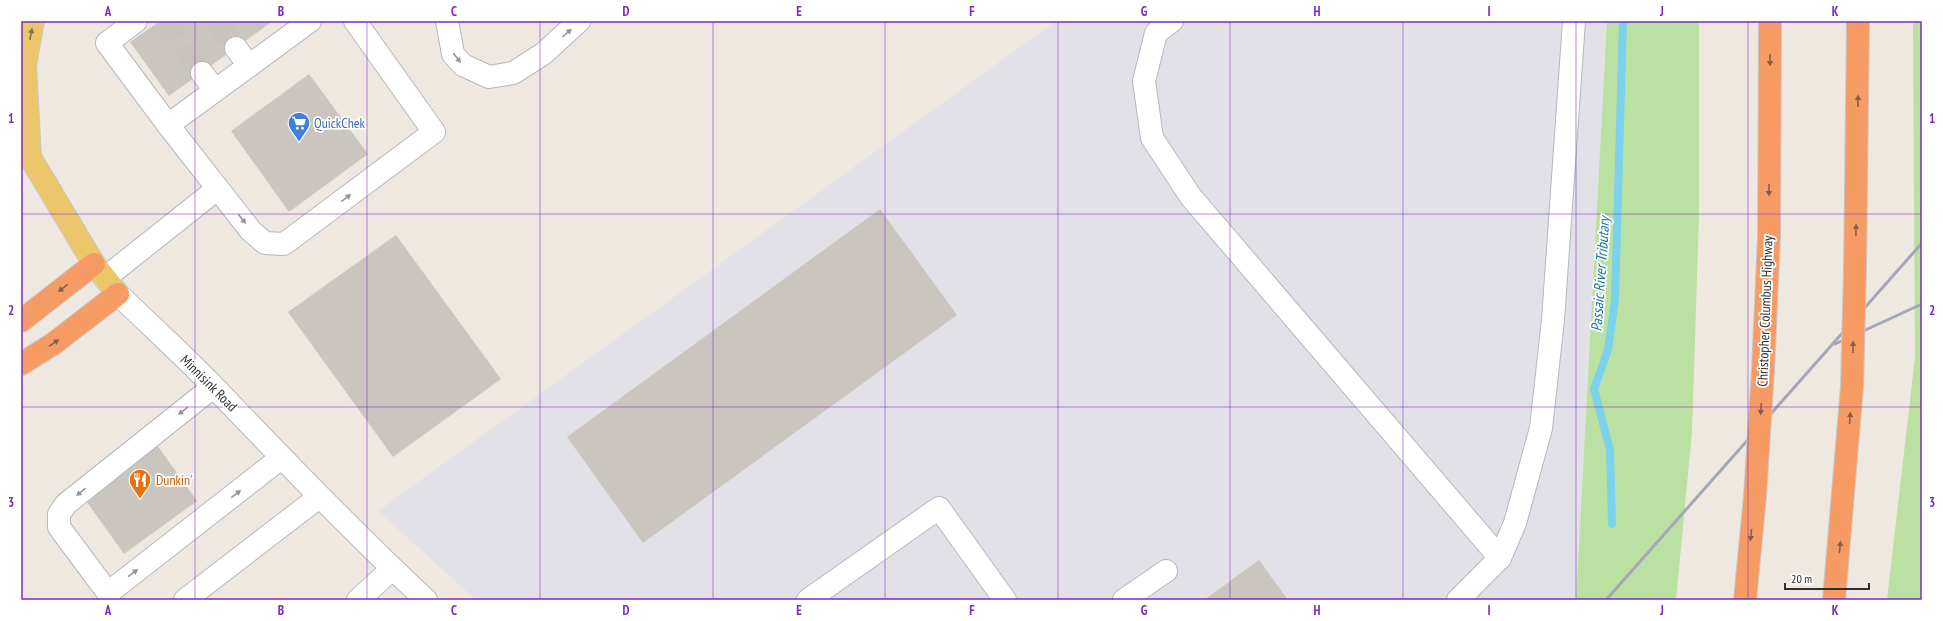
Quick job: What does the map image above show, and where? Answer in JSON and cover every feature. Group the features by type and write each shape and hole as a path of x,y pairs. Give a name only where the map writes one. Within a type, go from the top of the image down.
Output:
{"highway":[{"name":"Christopher Columbus Highway","path":"1744,600 1755,496 1769,237 1770,21"},
{"path":"1834,600 1852,386 1858,21"},
{"path":"21,321 106,279"},
{"path":"21,364 53,344 106,279"}],"main road":[{"path":"25,149 25,65 33,21"},
{"name":"Minnisink Road","path":"25,149 106,279"}],"street":[{"path":"136,21 108,43 168,126 251,231 265,243 284,244 434,132 355,21"},
{"path":"168,126 249,66 285,28 310,21"},
{"path":"447,21 452,54 463,66 489,77 513,73 542,54 579,21"},
{"path":"1172,21 1156,33 1144,81 1152,138 1192,197 1500,558"},
{"path":"1458,600 1500,558 1515,522 1541,428 1552,320 1574,21"},
{"path":"236,48 249,66"},
{"path":"202,73 215,90"},
{"path":"106,279 217,189"},
{"name":"Minnisink Road","path":"106,279 281,458 392,569 426,600"},
{"path":"213,387 66,504 59,514 60,527 110,596 281,458"},
{"path":"184,600 320,497"},
{"path":"808,600 939,508 1005,600"},
{"path":"358,600 392,569"},
{"path":"1124,600 1166,571"}],"shaded area":[{"path":"1056,21 1607,21 1576,600 476,600 378,511"}],"green space":[{"path":"1607,21 1699,21 1699,215 1692,432 1676,600 1576,600"},
{"path":"1913,21 1922,21 1922,600 1887,600 1915,357"}],"building":[{"path":"160,21 273,21 169,96 130,42"},
{"name":"QuickChek","path":"309,74 368,154 289,212 231,131"},
{"path":"880,209 957,315 643,543 567,437"},
{"path":"396,235 501,379 393,457 288,312"},
{"name":"Dunkin'","path":"157,445 197,501 124,554 84,498"},
{"path":"1259,560 1288,600 1204,600"}],"waterway":[{"name":"Passaic River Tributary","path":"1612,524 1610,450 1594,389 1608,350 1615,299 1623,21"}],"tunnel":[{"path":"164,21 202,73"},
{"path":"217,21 236,48"}],"railway":[{"path":"1606,600 1922,243"},
{"path":"1835,344 1922,304"}],"place":[{"name":"QuickChek","path":"299,142"},
{"name":"Dunkin'","path":"140,500"}]}
